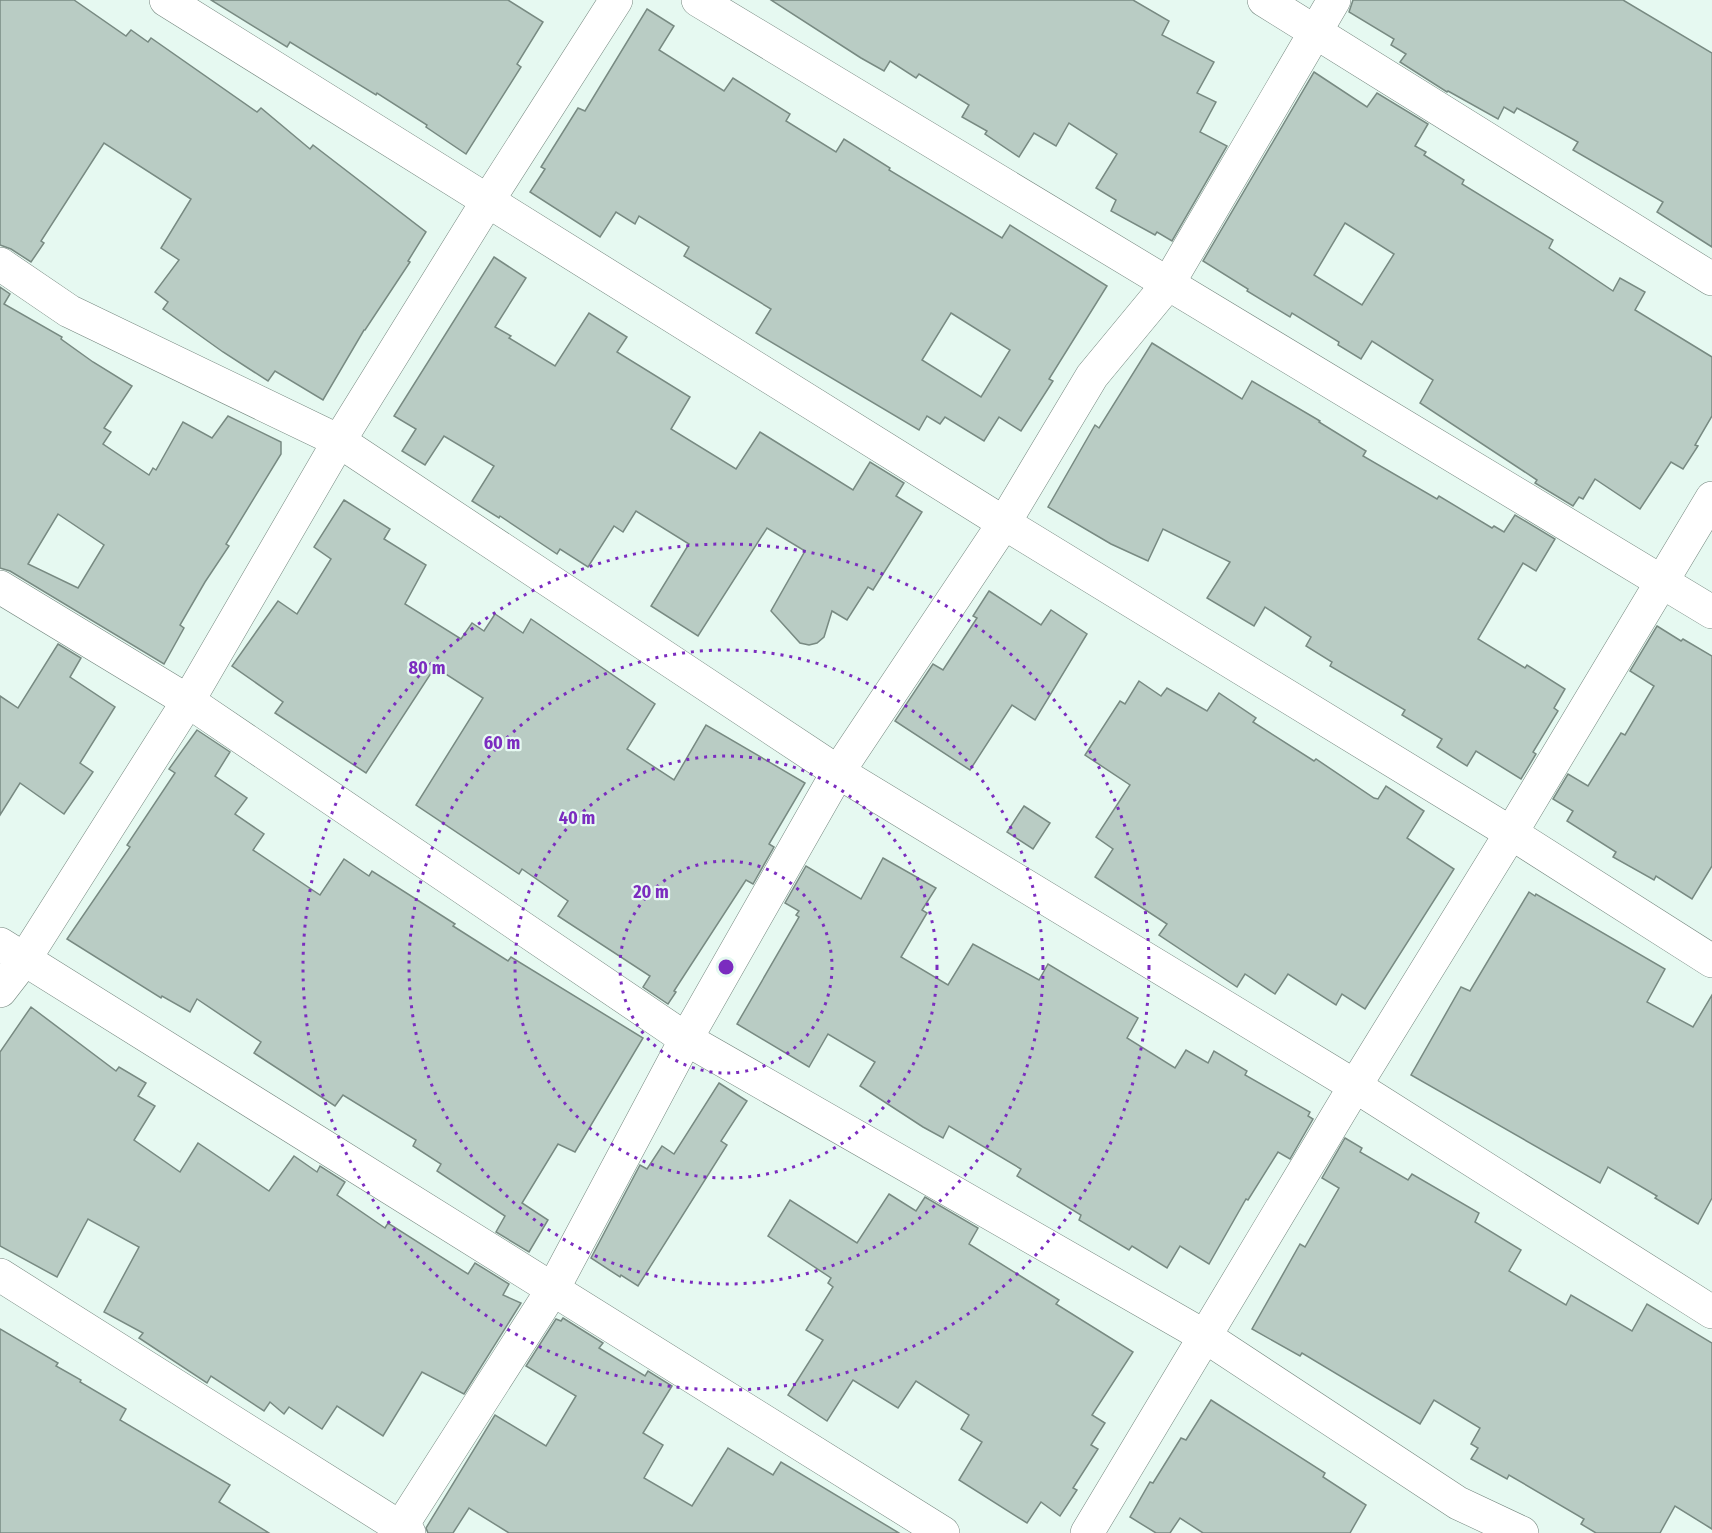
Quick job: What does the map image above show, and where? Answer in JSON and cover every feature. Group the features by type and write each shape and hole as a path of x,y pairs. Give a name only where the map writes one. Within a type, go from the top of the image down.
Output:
{"street":[{"path":"166,0 1004,523 1511,833 1712,961"},
{"path":"0,991 12,952 188,701 339,441 487,201 616,0"},
{"path":"698,0 1712,612"},
{"path":"1264,0 1712,279"},
{"path":"0,1275 402,1531 553,1289 686,1040 838,772 1004,523 1092,376 1168,284 1334,0"},
{"path":"0,264 69,311 339,441 838,772 1355,1086 1712,1312"},
{"path":"1087,1533 1712,498"},
{"path":"0,587 188,701 686,1040 1206,1337 1458,1503 1522,1533"},
{"path":"12,952 943,1533"}],"building":[{"path":"0,0 74,0 126,36 131,30 148,42 151,38 257,112 261,108 310,149 313,145 426,232 408,261 410,262 364,330 323,400 275,371 268,381 163,309 168,302 155,292 179,260 161,248 191,199 104,143 41,241 44,243 31,262 0,245"},
{"path":"211,0 508,0 543,22 517,64 521,67 466,154 426,127 427,125 377,93 376,95 290,42 287,47"},
{"path":"771,0 1133,0 1169,21 1162,35 1214,62 1197,93 1216,102 1200,132 1227,146 1172,241 1157,232 1155,235 1111,211 1116,200 1096,188 1117,154 1069,123 1056,146 1034,133 1019,157 985,134 987,131 962,117 969,105 919,74 916,78 890,61 884,71"},
{"path":"1353,0 1623,0 1712,53 1712,247 1657,212 1663,202 1573,150 1578,142 1517,108 1514,113 1504,107 1498,119 1447,92 1400,62 1406,54 1391,45 1394,39 1349,12"},
{"path":"647,9 674,26 659,50 724,91 733,78 790,114 786,121 836,152 844,139 890,168 889,170 1002,238 1010,225 1107,286 1049,379 1053,381 1021,431 999,417 984,441 945,417 940,424 927,416 919,430 756,333 771,309 684,256 689,247 639,216 635,224 616,212 600,237 530,192 545,169 541,167 578,108 585,111","holes":["951,313 1010,350 981,397 922,360"]},
{"path":"1314,72 1367,107 1377,93 1428,124 1415,146 1426,152 1424,155 1464,180 1462,184 1553,240 1549,248 1613,291 1620,278 1645,292 1635,310 1712,357 1712,416 1695,445 1698,446 1683,469 1671,462 1640,509 1595,479 1583,499 1579,497 1573,506 1535,483 1537,480 1420,403 1433,380 1372,341 1361,359 1338,345 1339,342 1292,313 1290,317 1203,261","holes":["1345,223 1394,254 1362,305 1314,275"]},
{"path":"494,257 526,278 495,327 555,366 589,313 627,337 617,352 690,397 671,429 736,469 760,432 853,490 870,462 904,483 896,496 922,512 873,590 868,587 847,620 832,611 824,637 817,643 809,645 800,643 771,611 805,551 767,528 698,636 651,606 689,544 636,511 623,532 614,526 588,567 560,549 557,554 500,516 499,518 472,501 494,466 444,436 425,465 402,451 416,429 394,416"},
{"path":"0,287 10,294 4,304 62,337 61,339 93,362 132,386 104,428 111,432 103,444 149,475 153,468 156,470 183,422 212,438 228,416 281,442 281,454 226,544 229,546 180,625 184,628 164,664 10,571 0,568","holes":["58,514 104,545 78,588 28,564"]},
{"path":"1152,343 1242,399 1252,381 1366,451 1363,456 1437,499 1439,496 1492,528 1494,526 1504,532 1515,515 1555,539 1536,571 1523,563 1478,639 1525,668 1527,665 1565,689 1554,708 1558,711 1533,752 1536,754 1521,779 1476,751 1467,766 1437,747 1442,739 1402,715 1405,710 1330,666 1332,662 1306,646 1311,637 1265,607 1254,626 1207,598 1230,562 1163,529 1148,561 1111,544 1048,507 1095,425 1099,428"},
{"path":"344,500 390,529 384,539 426,565 405,604 461,639 472,623 484,631 495,614 523,633 531,619 655,704 627,749 674,780 706,725 805,783 769,844 774,847 753,884 746,880 674,991 676,992 668,1004 643,987 650,976 558,916 568,901 522,869 519,874 416,805 483,698 435,667 366,773 275,713 283,702 232,666 278,601 297,614 331,559 314,547"},
{"path":"989,591 1041,625 1051,610 1087,634 1035,720 1012,705 970,770 895,721 933,664 943,670 977,618 973,616"},
{"path":"1657,626 1712,656 1712,866 1692,899 1656,876 1654,880 1613,857 1616,852 1567,821 1573,811 1553,799 1568,774 1588,786 1621,733 1625,735 1654,686 1630,671"},
{"path":"58,644 81,658 70,677 115,707 80,763 93,772 64,814 20,783 0,815 0,696 18,708"},
{"path":"1139,681 1161,696 1167,688 1207,711 1219,693 1256,718 1253,722 1314,761 1316,759 1374,798 1378,799 1386,786 1424,811 1407,838 1454,869 1365,1009 1342,994 1336,1005 1288,974 1275,994 1245,974 1237,987 1159,935 1167,924 1095,877 1113,849 1096,837 1130,785 1085,755 1120,701 1125,704"},
{"path":"197,730 230,752 215,776 247,798 235,814 264,834 253,850 320,895 344,859 369,876 372,871 508,961 511,957 643,1038 575,1152 558,1144 522,1203 548,1220 529,1252 496,1232 505,1216 437,1171 441,1164 413,1146 416,1140 343,1095 335,1106 254,1053 261,1042 197,999 190,1012 162,996 161,998 67,939 130,847 127,845 175,773 169,769"},
{"path":"1024,806 1050,823 1033,849 1007,832"},
{"path":"883,858 936,888 922,910 927,913 901,957 948,985 973,944 1039,980 1048,964 1138,1018 1127,1038 1175,1068 1186,1050 1208,1063 1214,1051 1247,1071 1245,1075 1310,1112 1308,1116 1313,1119 1290,1159 1278,1152 1248,1200 1246,1199 1209,1264 1180,1246 1167,1268 1132,1246 1129,1250 1079,1220 1081,1215 1017,1176 1021,1169 949,1126 943,1138 923,1127 860,1086 875,1062 828,1034 809,1067 737,1024 799,917 796,915 799,911 785,903 806,866 861,899"},
{"path":"1529,892 1665,969 1647,1002 1693,1027 1712,995 1712,1198 1698,1224 1608,1167 1600,1183 1411,1075 1461,987 1470,991"},
{"path":"31,1007 116,1071 119,1067 146,1083 138,1096 155,1106 134,1140 180,1172 198,1143 269,1191 294,1156 317,1172 320,1166 345,1182 337,1195 385,1228 388,1223 468,1274 475,1263 509,1284 503,1295 521,1303 464,1394 422,1372 383,1436 337,1406 322,1429 289,1407 284,1414 270,1402 264,1411 211,1376 207,1383 139,1338 143,1333 104,1312 139,1247 88,1219 57,1277 0,1246 0,1052"},
{"path":"719,1083 747,1101 721,1141 727,1145 638,1286 591,1258 640,1165 647,1169 662,1146 674,1154"},
{"path":"1345,1138 1362,1148 1360,1152 1408,1180 1412,1174 1479,1213 1475,1222 1521,1250 1509,1271 1566,1305 1571,1295 1632,1331 1647,1304 1712,1343 1712,1529 1675,1506 1660,1533 1596,1533 1581,1524 1584,1519 1509,1475 1507,1479 1471,1459 1478,1448 1471,1444 1480,1428 1434,1400 1420,1424 1302,1353 1300,1356 1252,1329 1300,1244 1305,1247 1339,1188 1322,1178"},
{"path":"889,1194 916,1211 925,1197 978,1228 969,1244 1059,1300 1056,1304 1133,1352 1092,1415 1105,1423 1091,1445 1098,1449 1073,1488 1077,1490 1060,1516 1041,1502 1027,1523 959,1480 982,1442 961,1429 969,1415 916,1381 898,1408 853,1380 827,1421 788,1395 823,1340 806,1330 833,1287 828,1283 831,1278 768,1236 790,1200 857,1243"},
{"path":"563,1318 603,1343 599,1348 645,1376 648,1371 672,1386 643,1433 663,1445 644,1478 692,1506 728,1448 773,1475 781,1462 899,1533 509,1533 469,1508 453,1533 428,1533 426,1528 495,1415 546,1446 576,1396 526,1366 556,1319 561,1321"},
{"path":"0,1329 58,1363 56,1366 126,1409 120,1420 230,1485 219,1502 269,1533 0,1533"},
{"path":"1211,1400 1325,1473 1323,1477 1366,1505 1350,1533 1203,1533 1180,1518 1170,1533 1156,1533 1130,1517 1150,1482 1153,1483 1181,1438 1186,1440"}]}
